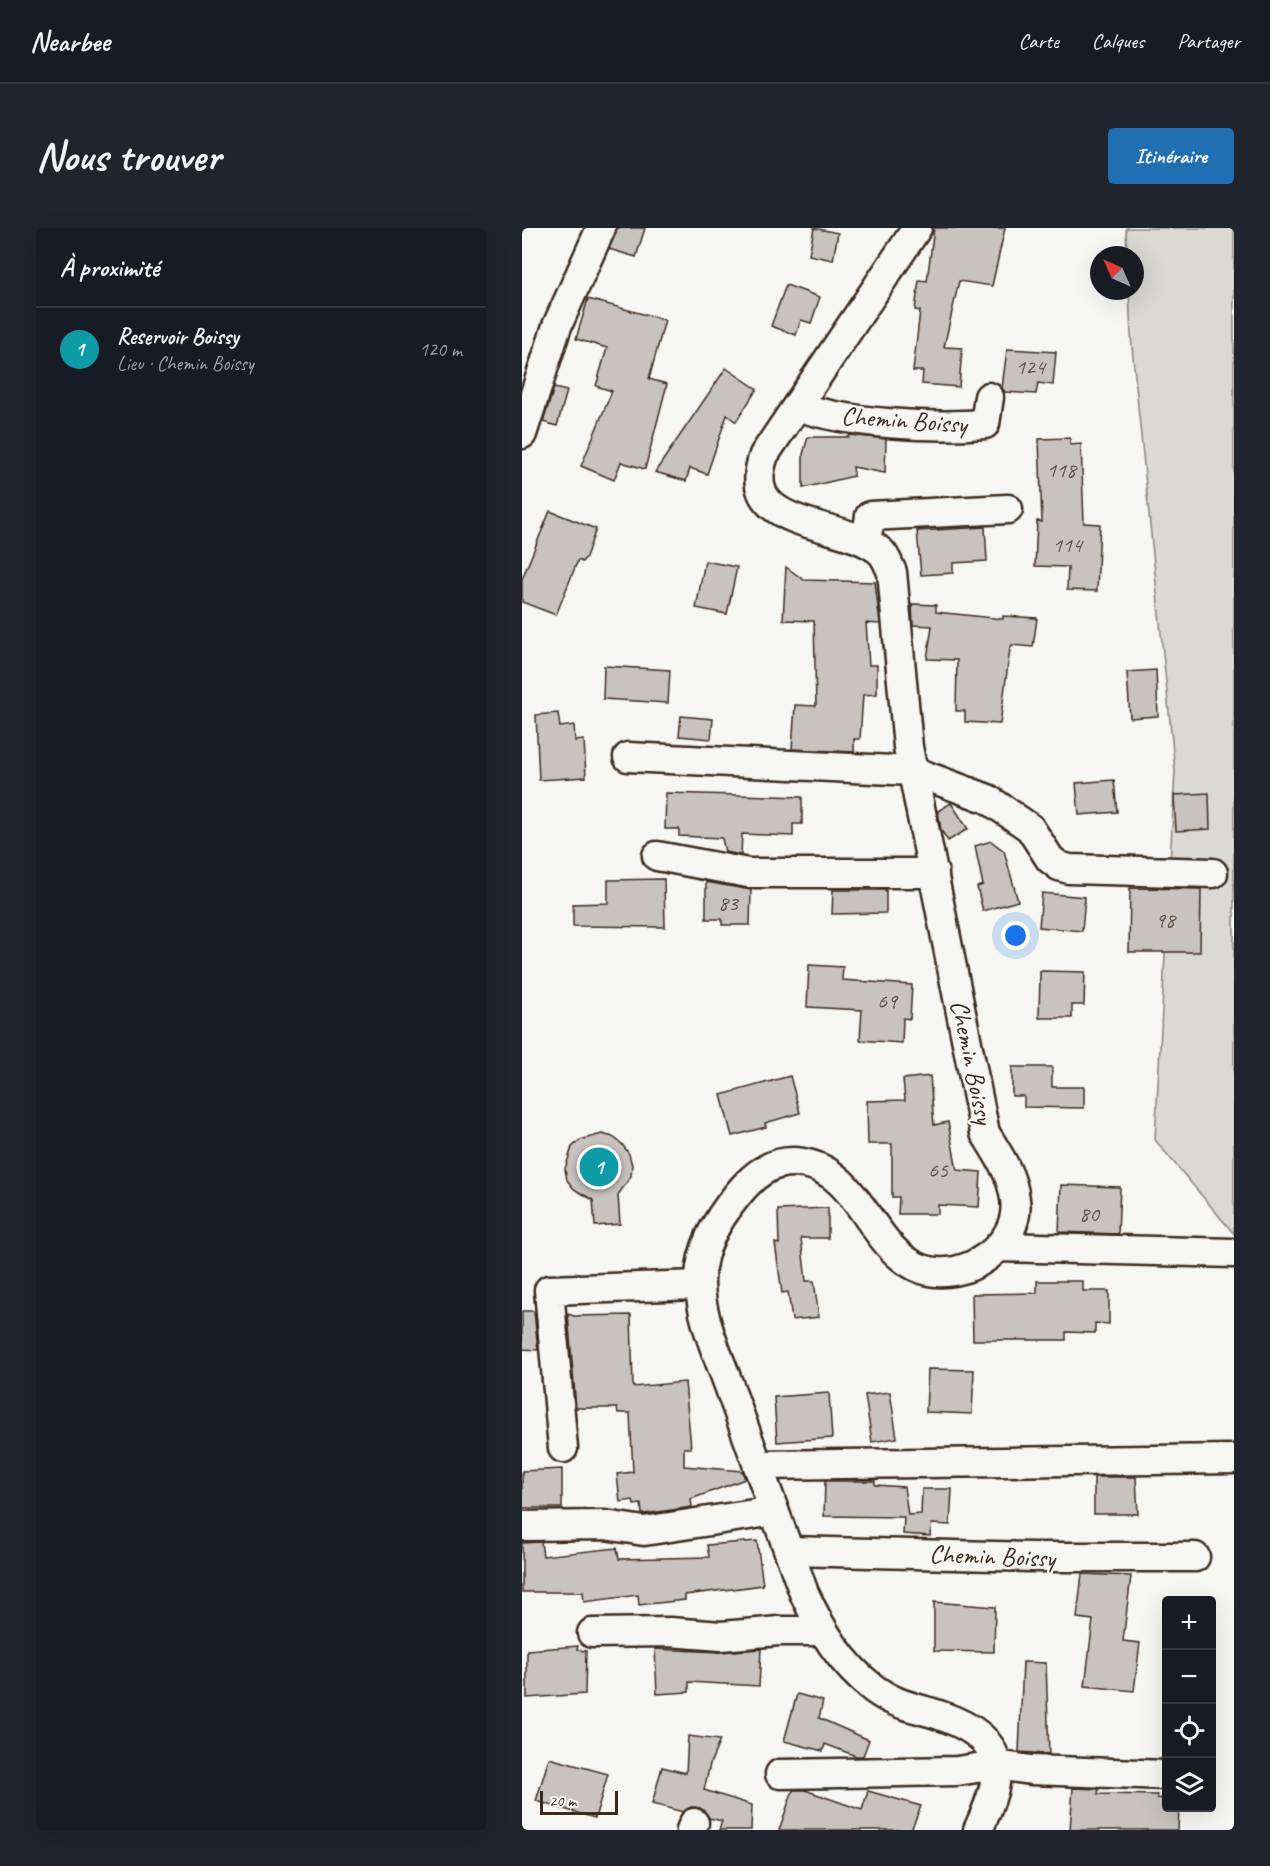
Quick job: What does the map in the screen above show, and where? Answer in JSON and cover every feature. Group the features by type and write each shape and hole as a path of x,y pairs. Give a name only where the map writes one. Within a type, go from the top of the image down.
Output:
{"street":[{"path":"522,434 557,326 601,228"},
{"name":"Chemin Boissy","path":"917,228 764,454 758,472 760,488 770,504 799,522 846,533 866,542 883,554 892,572 904,717 913,771 985,1133 1011,1180 1016,1201 1012,1225 998,1247 978,1264 948,1272 924,1270 904,1261 890,1247 853,1196 818,1166 790,1161 777,1163 765,1168 751,1179 717,1221 701,1263 699,1285 714,1345 789,1551 822,1631 846,1663 874,1689 907,1708 940,1715 969,1728 992,1746 996,1765"},
{"name":"Chemin Boissy","path":"797,406 821,414 957,426 985,424 989,397"},
{"path":"866,542 870,516 1008,509"},
{"path":"628,757 913,771 988,799 1030,828 1050,859 1059,866 1069,869 1213,873"},
{"path":"657,856 748,873 934,873"},
{"path":"998,1247 1234,1253"},
{"path":"563,1448 549,1290 699,1285"},
{"path":"758,1465 1234,1459"},
{"path":"522,1526 605,1525 644,1531 774,1511"},
{"name":"Chemin Boissy","path":"789,1551 1032,1557 1195,1557"},
{"path":"592,1633 670,1632 721,1636 779,1631 822,1631"},
{"path":"978,1830 990,1806 998,1773 996,1765"},
{"path":"780,1774 957,1771 996,1765 1031,1770 1162,1775"}],"shaded area":[{"path":"1126,228 1234,228 1234,1234 1155,1140 1175,771 1131,337 1129,300 1144,300 1144,246 1127,246"}],"building":[{"path":"617,228 645,228 636,257 609,249"},
{"path":"814,228 838,233 833,260 809,255"},
{"path":"934,228 1005,228 992,286 959,281 944,347 962,348 959,387 922,384 923,371 913,371 920,311 915,310 919,280 927,281"},
{"path":"786,285 820,297 811,323 801,320 796,335 771,326"},
{"path":"588,299 665,320 649,379 667,384 645,469 621,462 614,480 581,466 612,391 596,386 607,348 576,339"},
{"path":"1007,349 1056,352 1053,385 1038,383 1036,394 1005,392 1002,388"},
{"path":"726,368 757,389 736,422 727,415 707,474 690,468 686,481 655,472"},
{"path":"554,388 567,391 557,426 543,422"},
{"path":"850,435 886,439 885,473 853,467 854,476 803,488 803,454 808,437 849,437"},
{"path":"1070,438 1070,445 1081,444 1084,523 1100,524 1097,591 1067,590 1068,567 1035,566 1037,521 1042,522 1039,439"},
{"path":"550,511 596,529 586,557 582,562 578,560 556,615 522,602 522,579"},
{"path":"985,527 987,561 953,563 953,573 921,575 917,531"},
{"path":"705,561 737,567 727,614 696,608"},
{"path":"786,567 804,580 875,582 880,624 866,623 869,665 877,665 877,694 863,695 860,739 854,739 854,752 792,749 795,705 816,706 814,621 783,620"},
{"path":"912,604 936,605 936,612 1003,619 1003,616 1037,618 1033,647 1012,645 1010,649 1000,724 965,722 965,711 956,711 957,660 927,659 932,626 913,625"},
{"path":"604,666 670,670 668,703 603,699"},
{"path":"1156,670 1158,716 1130,718 1127,672"},
{"path":"558,713 560,727 574,725 575,741 584,740 586,777 539,780 536,715"},
{"path":"681,716 713,719 711,739 679,736"},
{"path":"1114,780 1117,812 1079,815 1076,783"},
{"path":"666,793 802,797 802,824 793,824 793,836 742,834 741,855 725,852 722,838 679,836 679,829 665,829"},
{"path":"1209,793 1210,829 1176,831 1174,795"},
{"path":"951,803 968,829 948,841 941,830 938,811"},
{"path":"991,841 1004,851 1018,901 983,911 977,887 983,885 975,846"},
{"path":"664,879 665,927 573,926 573,904 608,903 608,880"},
{"path":"706,882 751,890 750,925 722,925 722,919 706,919"},
{"path":"1130,888 1201,889 1200,952 1129,952"},
{"path":"833,890 886,890 886,913 832,914"},
{"path":"1042,893 1085,897 1082,931 1039,927"},
{"path":"809,965 843,967 842,980 912,985 910,1019 903,1018 902,1043 860,1040 862,1010 807,1007"},
{"path":"1040,971 1085,972 1084,1005 1072,1005 1072,1018 1039,1018"},
{"path":"1012,1067 1052,1067 1052,1087 1084,1087 1084,1108 1024,1107 1024,1096 1012,1096"},
{"path":"790,1076 800,1113 765,1123 766,1127 732,1136 721,1095"},
{"path":"930,1076 934,1125 948,1122 957,1170 981,1172 979,1207 938,1205 938,1214 898,1214 899,1197 892,1197 892,1144 868,1144 867,1101 905,1100 903,1079"},
{"path":"602,1134 613,1137 622,1144 629,1154 632,1165 631,1176 618,1195 620,1224 595,1226 593,1200 574,1189 567,1180 565,1169 572,1147 580,1140"},
{"path":"1061,1185 1120,1187 1118,1234 1059,1232"},
{"path":"828,1208 828,1238 801,1238 806,1281 814,1281 819,1317 792,1320 788,1292 782,1293 775,1243 779,1244 778,1210"},
{"path":"1037,1281 1083,1281 1083,1291 1109,1291 1109,1324 1095,1323 1095,1333 1066,1332 1066,1340 973,1340 972,1294 1037,1293"},
{"path":"522,1311 534,1311 538,1350 522,1349"},
{"path":"568,1314 574,1316 631,1315 633,1387 685,1382 691,1448 684,1448 684,1466 742,1471 745,1479 691,1499 692,1507 642,1514 641,1504 634,1505 633,1500 620,1502 617,1474 633,1472 630,1413 618,1413 617,1408 576,1408"},
{"path":"928,1369 974,1370 972,1414 926,1412"},
{"path":"890,1392 897,1438 872,1442 865,1395"},
{"path":"829,1393 832,1438 777,1442 774,1397"},
{"path":"562,1469 562,1508 522,1508 522,1471"},
{"path":"1094,1477 1136,1477 1138,1514 1094,1514"},
{"path":"825,1481 875,1481 875,1485 904,1487 908,1515 921,1514 922,1489 952,1489 950,1525 931,1524 930,1536 903,1534 904,1517 824,1516"},
{"path":"757,1541 763,1585 685,1595 685,1600 639,1605 638,1595 584,1602 583,1592 522,1592 522,1543 541,1542 543,1556 617,1548 619,1559 709,1557 707,1545"},
{"path":"1082,1574 1131,1576 1123,1641 1140,1643 1134,1691 1085,1686 1093,1620 1077,1618"},
{"path":"934,1602 995,1607 994,1652 934,1651"},
{"path":"578,1646 577,1650 586,1651 585,1694 527,1698 527,1650"},
{"path":"655,1649 720,1652 761,1649 759,1686 689,1682 689,1692 657,1694"},
{"path":"1023,1662 1046,1663 1049,1754 1019,1752"},
{"path":"797,1694 823,1701 819,1718 869,1740 863,1756 856,1756 825,1744 823,1751 784,1741"},
{"path":"688,1736 720,1740 710,1764 704,1790 752,1805 751,1830 719,1830 722,1821 709,1818 700,1808 691,1807 683,1812 652,1804 662,1767 686,1773"},
{"path":"549,1758 608,1774 595,1818 536,1801"},
{"path":"1073,1788 1099,1789 1098,1794 1157,1795 1157,1798 1162,1798 1162,1812 1179,1812 1178,1830 1070,1830"},
{"path":"793,1790 805,1790 862,1810 868,1791 921,1806 911,1830 779,1830"}],"place":[{"name":"Reservoir Boissy","path":"599,1167"}]}
